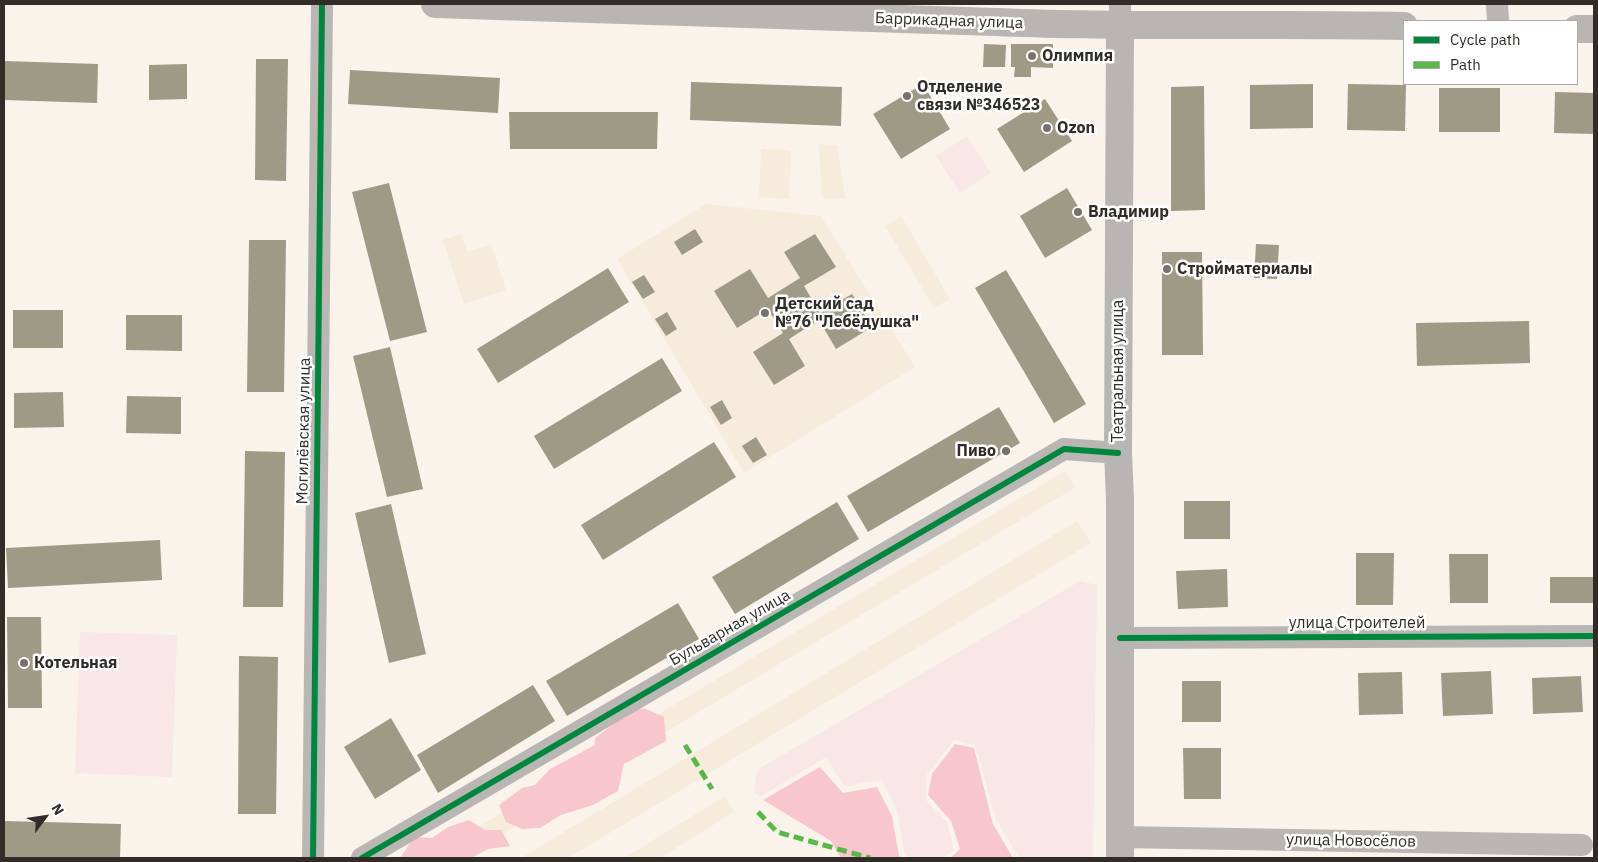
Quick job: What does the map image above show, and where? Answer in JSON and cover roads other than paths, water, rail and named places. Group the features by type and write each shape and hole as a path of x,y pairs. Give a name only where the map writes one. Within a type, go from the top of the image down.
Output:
{"main road":[{"name":"Баррикадная улица","path":"435,4 698,8 1070,25 1120,15 1403,26"},
{"name":"Театральная улица","path":"1120,15 1118,453 1120,499 1120,848"},
{"path":"1578,29 1594,29"}],"street":[{"name":"Могилёвская улица","path":"313,858 322,4"},
{"path":"1497,4 1498,20"},
{"name":"Бульварная улица","path":"362,858 1064,449 1118,453"},
{"name":"улица Строителей","path":"1120,638 1594,636"},
{"name":"улица Новосёлов","path":"1120,848 1582,845"}],"place":[{"name":"Олимпия","path":"1032,56"},
{"name":"Отделение связи №346523","path":"907,96"},
{"name":"Ozon","path":"1047,128"},
{"name":"Владимир","path":"1078,212"},
{"name":"Стройматериалы","path":"1167,269"},
{"name":"Детский сад №76 \"Лебёдушка\"","path":"765,313"},
{"name":"Пиво","path":"1006,451"},
{"name":"Котельная","path":"24,663"}]}
